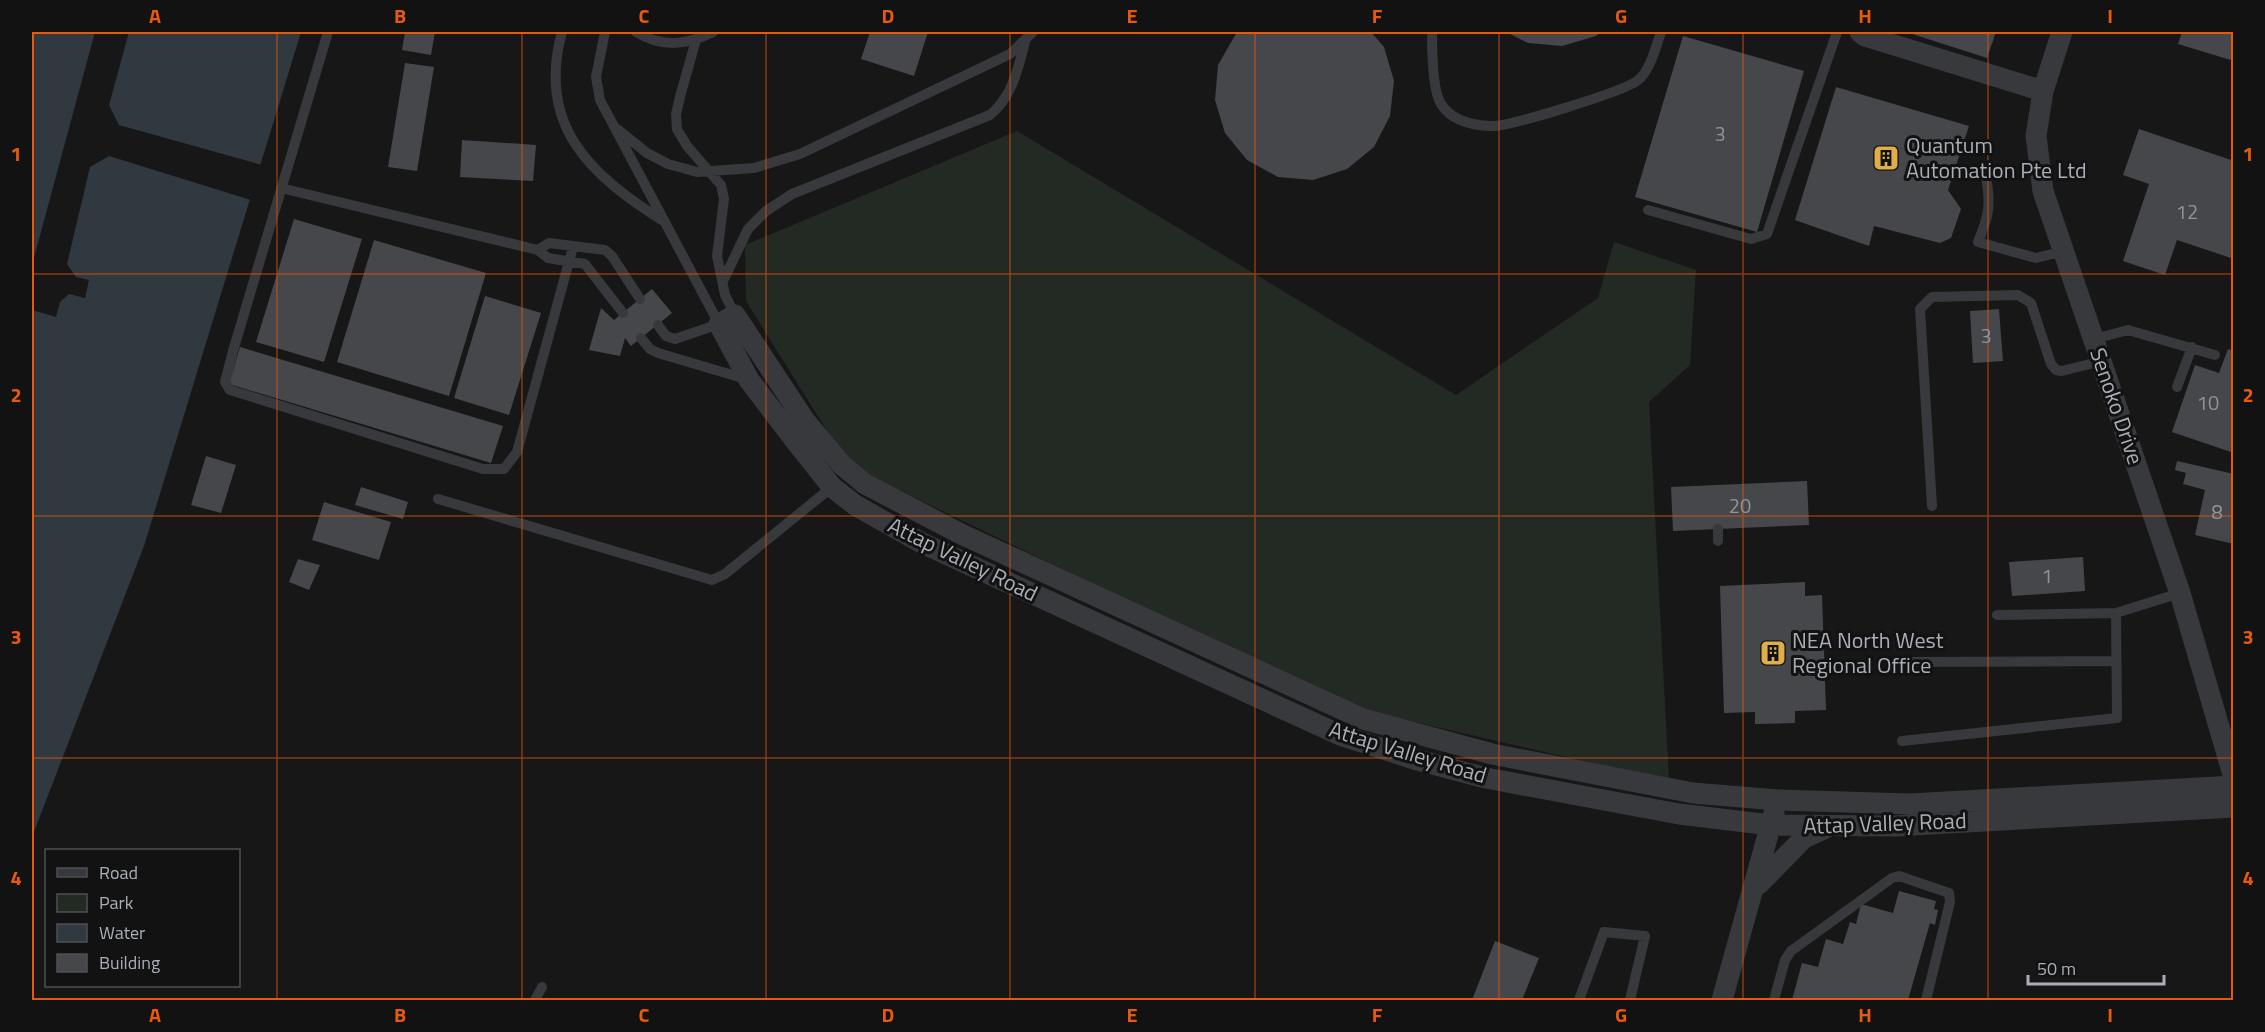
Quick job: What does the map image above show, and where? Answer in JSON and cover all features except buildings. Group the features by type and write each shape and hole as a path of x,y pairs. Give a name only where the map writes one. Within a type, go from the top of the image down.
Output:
{"street":[{"path":"1860,32 1865,36 2043,91"},
{"name":"Senoko Drive","path":"2062,32 2043,91 2036,136 2043,191 2180,593 2234,778"},
{"name":"Attap Valley Road","path":"727,319 749,380 832,487 855,505 922,543 1340,735 1414,759 1486,778 1689,815 1771,825 1895,826 2234,807"},
{"name":"Attap Valley Road","path":"727,319 805,421 842,465 865,484 961,534 1363,719 1492,754 1693,793 1778,800 1910,804 2234,786"},
{"path":"1486,778 1492,754"},
{"path":"1722,1000 1778,800"},
{"path":"1754,889 1804,838 1829,827"}],"lane":[{"path":"327,32 225,382 235,393 483,469 504,469 517,452 573,247"},
{"path":"562,32 555,56 554,81 557,107 567,131 607,182 625,197 665,222"},
{"path":"605,32 596,77 600,100 665,222 727,319"},
{"path":"636,32 669,44 696,40 713,32"},
{"path":"617,129 647,153 668,164 697,172 754,168 800,154 1010,54 1033,32"},
{"path":"1432,32 1432,64 1440,103 1461,122 1491,127 1597,98 1639,80 1653,55 1661,32"},
{"path":"1648,210 1751,238 1767,234 1837,32"},
{"path":"696,40 676,114 677,129 687,146 722,185 724,199 717,256 726,295 727,319"},
{"path":"723,279 748,229 766,211 792,194 990,115 1001,106 1017,74 1025,42"},
{"path":"1986,177 1990,202 1989,217 1978,242 2036,258 2064,250"},
{"path":"281,188 538,250 548,258 589,267 623,313"},
{"path":"538,250 549,243 609,253 640,299"},
{"path":"1932,506 1920,309 1924,303 1932,297 2018,295 2031,303 2051,364 2056,370 2062,371 2102,361"},
{"path":"658,325 666,336 675,339 727,319"},
{"path":"2094,339 2128,330 2216,355"},
{"path":"641,338 650,349 658,353 749,380"},
{"path":"2177,387 2192,347"},
{"path":"438,499 712,580 725,574 832,487"},
{"path":"1718,529 1718,541"},
{"path":"1997,615 2116,612 2180,593"},
{"path":"1902,741 2117,717 2116,612"},
{"path":"1908,662 2116,661"},
{"path":"1689,815 1693,793"},
{"path":"1774,1000 1785,960 1791,951 1899,876 1949,893 1950,902 1926,1000"},
{"path":"1579,1000 1604,932 1645,936 1635,981 1628,1000"},
{"path":"535,1000 542,987"}],"green space":[{"path":"1017,131 1456,395 1598,298 1614,242 1696,270 1690,365 1649,402 1669,781 1346,706 849,466 746,301 745,245"}],"water":[{"path":"32,32 301,32 144,546 32,837"}],"pier":[{"path":"95,32 129,32 109,105 119,125 262,165 251,200 109,156 90,167 67,264 76,277 89,280 85,298 69,294 60,302 56,317 32,310 32,265"}],"place":[{"name":"Quantum Automation Pte Ltd","path":"1886,158"},
{"name":"NEA North West Regional Office","path":"1773,653"}]}
